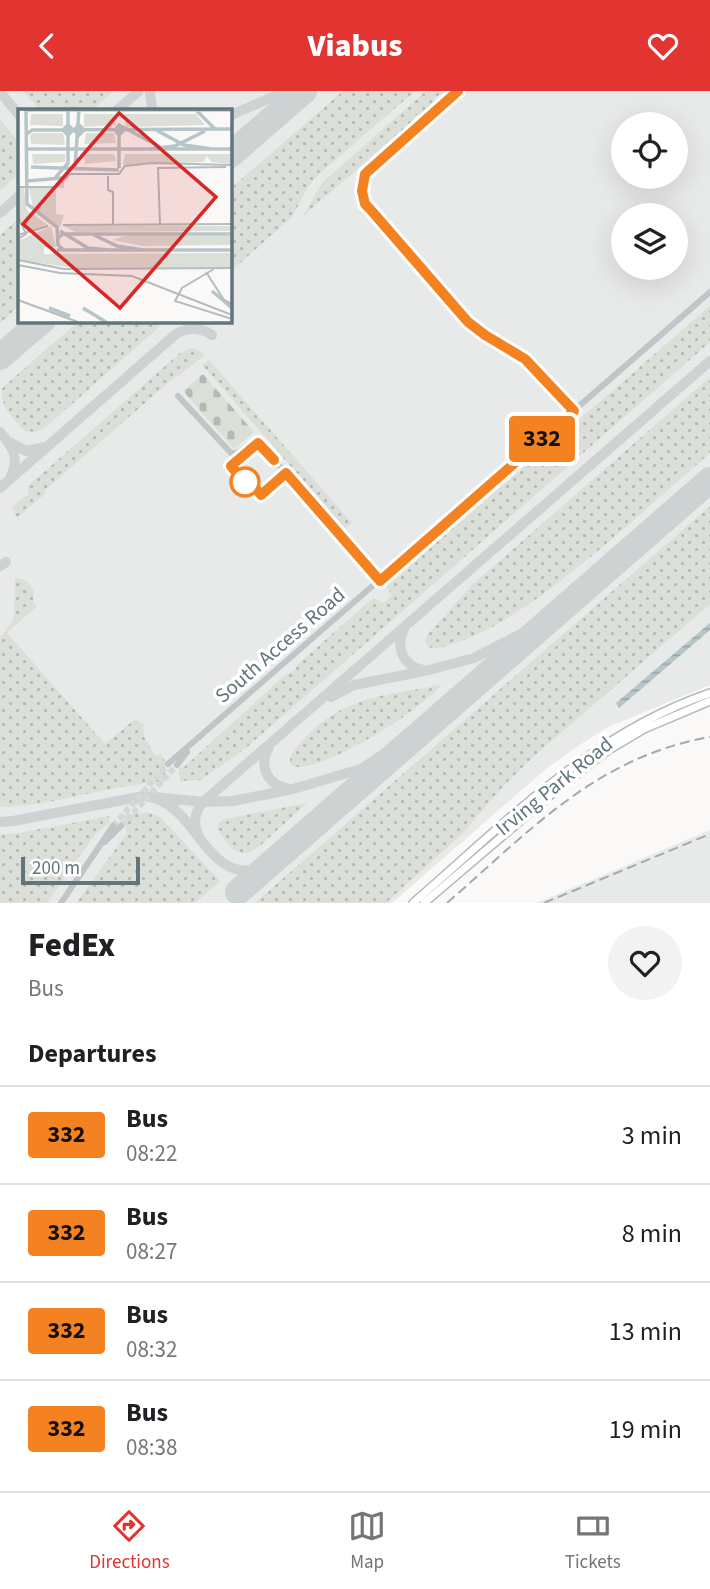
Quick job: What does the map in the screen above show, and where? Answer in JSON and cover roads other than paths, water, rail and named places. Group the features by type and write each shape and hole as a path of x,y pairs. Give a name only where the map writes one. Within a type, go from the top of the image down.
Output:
{"main road":[{"name":"Irving Park Road","path":"414,903 591,753 640,722 710,693"},
{"name":"Irving Park Road","path":"425,903 560,787 607,751 644,729 710,701"}],"street":[{"path":"458,91 365,174 362,191 365,204 468,322 525,359 574,411"},
{"name":"South Access Road","path":"168,764 190,748 710,292"},
{"path":"178,396 231,453 237,453 253,442 262,446 380,581"},
{"name":"South Access Road","path":"177,765 190,748"},
{"path":"61,903 113,825"},
{"path":"101,846 121,826"}],"tunnel":[{"path":"113,826 168,764"},
{"path":"121,826 177,765"}],"railway":[{"path":"447,903 537,824 599,779 632,761 669,747 710,737"},
{"path":"544,903 710,834"}]}
